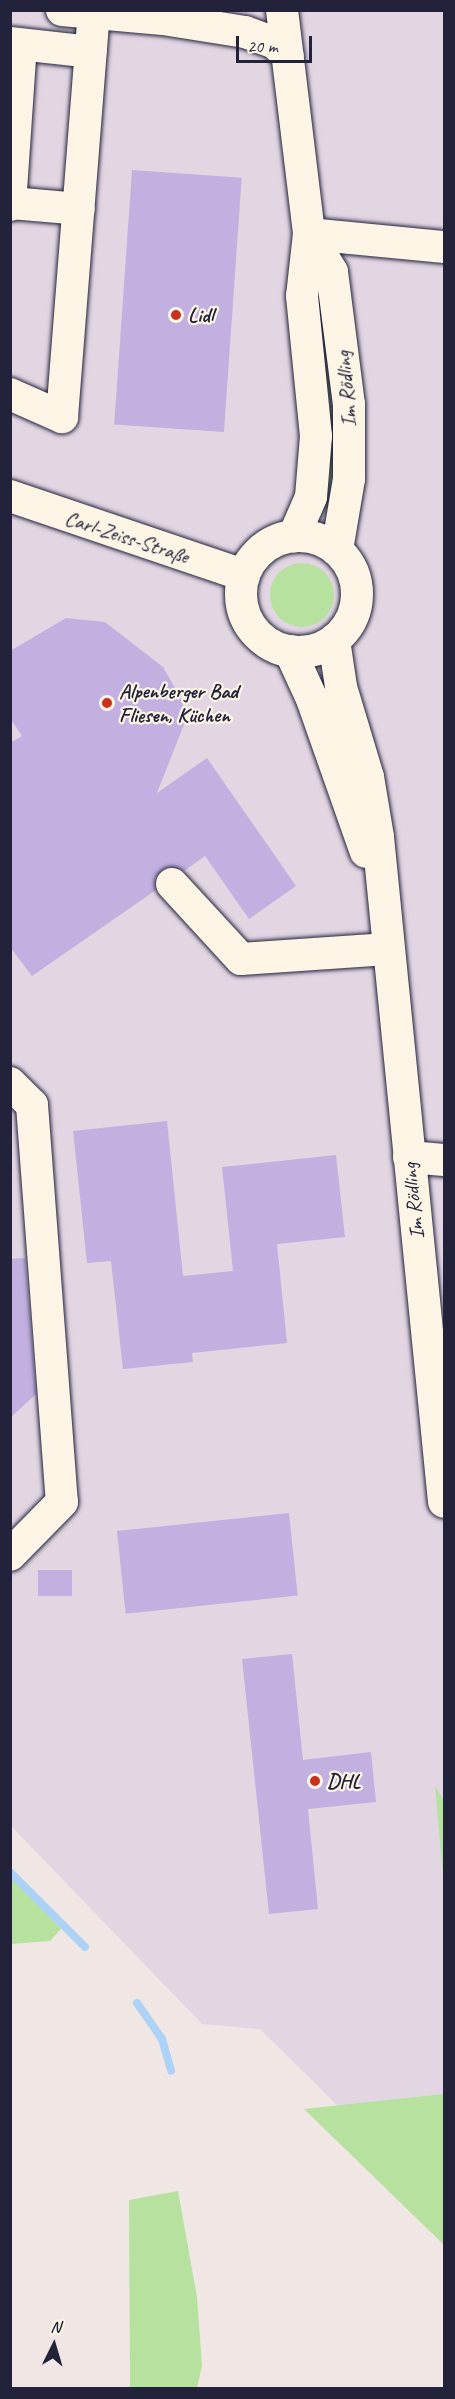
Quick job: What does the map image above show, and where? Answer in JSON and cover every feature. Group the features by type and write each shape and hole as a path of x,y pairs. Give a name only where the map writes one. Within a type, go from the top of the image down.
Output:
{"street":[{"path":"62,10 163,19 260,35 288,56"},
{"path":"163,19 198,10"},
{"name":"Im Rödling","path":"282,10 309,234 302,296 316,456 311,496 294,536"},
{"path":"10,394 62,417 94,13"},
{"path":"79,209 11,204 16,44 91,52"},
{"path":"309,234 444,247"},
{"name":"Im Rödling","path":"309,234 332,272 337,293 351,437 349,479 337,550"},
{"path":"337,293 353,263 396,242"},
{"name":"Carl-Zeiss-Straße","path":"10,496 244,574"},
{"path":"294,536 317,539 337,550 355,579 357,596 354,613 334,640 320,648 290,651 263,640 253,630 241,603 244,574 263,548 294,536"},
{"name":"Im Rödling","path":"334,640 341,687 374,808 409,1157 439,1401 444,1502"},
{"name":"Im Rödling","path":"290,651 312,699 382,899"},
{"path":"172,884 241,959 388,949"},
{"path":"10,1083 32,1105 63,1502 10,1555"},
{"path":"409,1157 444,1160"}],"shaded area":[{"path":"11,11 444,11 444,2211 260,2029 202,2024 11,1826"}],"green space":[{"path":"318,255 336,415 335,494 325,492 309,256"},
{"path":"302,563 314,565 325,572 332,583 334,595 332,607 325,618 314,625 302,627 290,625 279,618 272,607 270,595 272,583 279,572 290,565"},
{"path":"435,1786 444,1801 444,1886"},
{"path":"11,1873 61,1929 50,1941 11,1944"},
{"path":"444,2094 444,2245 304,2109"},
{"path":"178,2191 197,2297 202,2366 197,2388 130,2388 129,2200"}],"building":[{"name":"Lidl","path":"132,170 242,178 224,432 114,424"},
{"path":"66,618 105,622 163,667 182,700 185,722 157,793 207,758 296,886 249,919 205,856 184,871 168,867 155,878 156,890 32,976 10,947 10,743 22,736 10,718 10,651"},
{"path":"167,1121 183,1276 233,1271 222,1167 336,1155 345,1237 277,1244 287,1343 192,1353 193,1362 123,1369 111,1261 87,1263 73,1131"},
{"path":"25,1258 36,1394 10,1418 10,1259"},
{"path":"289,1513 298,1596 126,1614 117,1531"},
{"path":"38,1570 72,1570 72,1596 38,1596"},
{"name":"DHL","path":"292,1654 303,1760 371,1752 376,1802 308,1809 318,1909 269,1914 242,1659"}],"waterway":[{"path":"10,1872 85,1947"},
{"path":"137,2003 162,2039 171,2071"}],"place":[{"name":"Lidl","path":"176,315"},
{"name":"Alpenberger Bad Fliesen, Küchen","path":"107,703"},
{"name":"DHL","path":"315,1781"}]}
